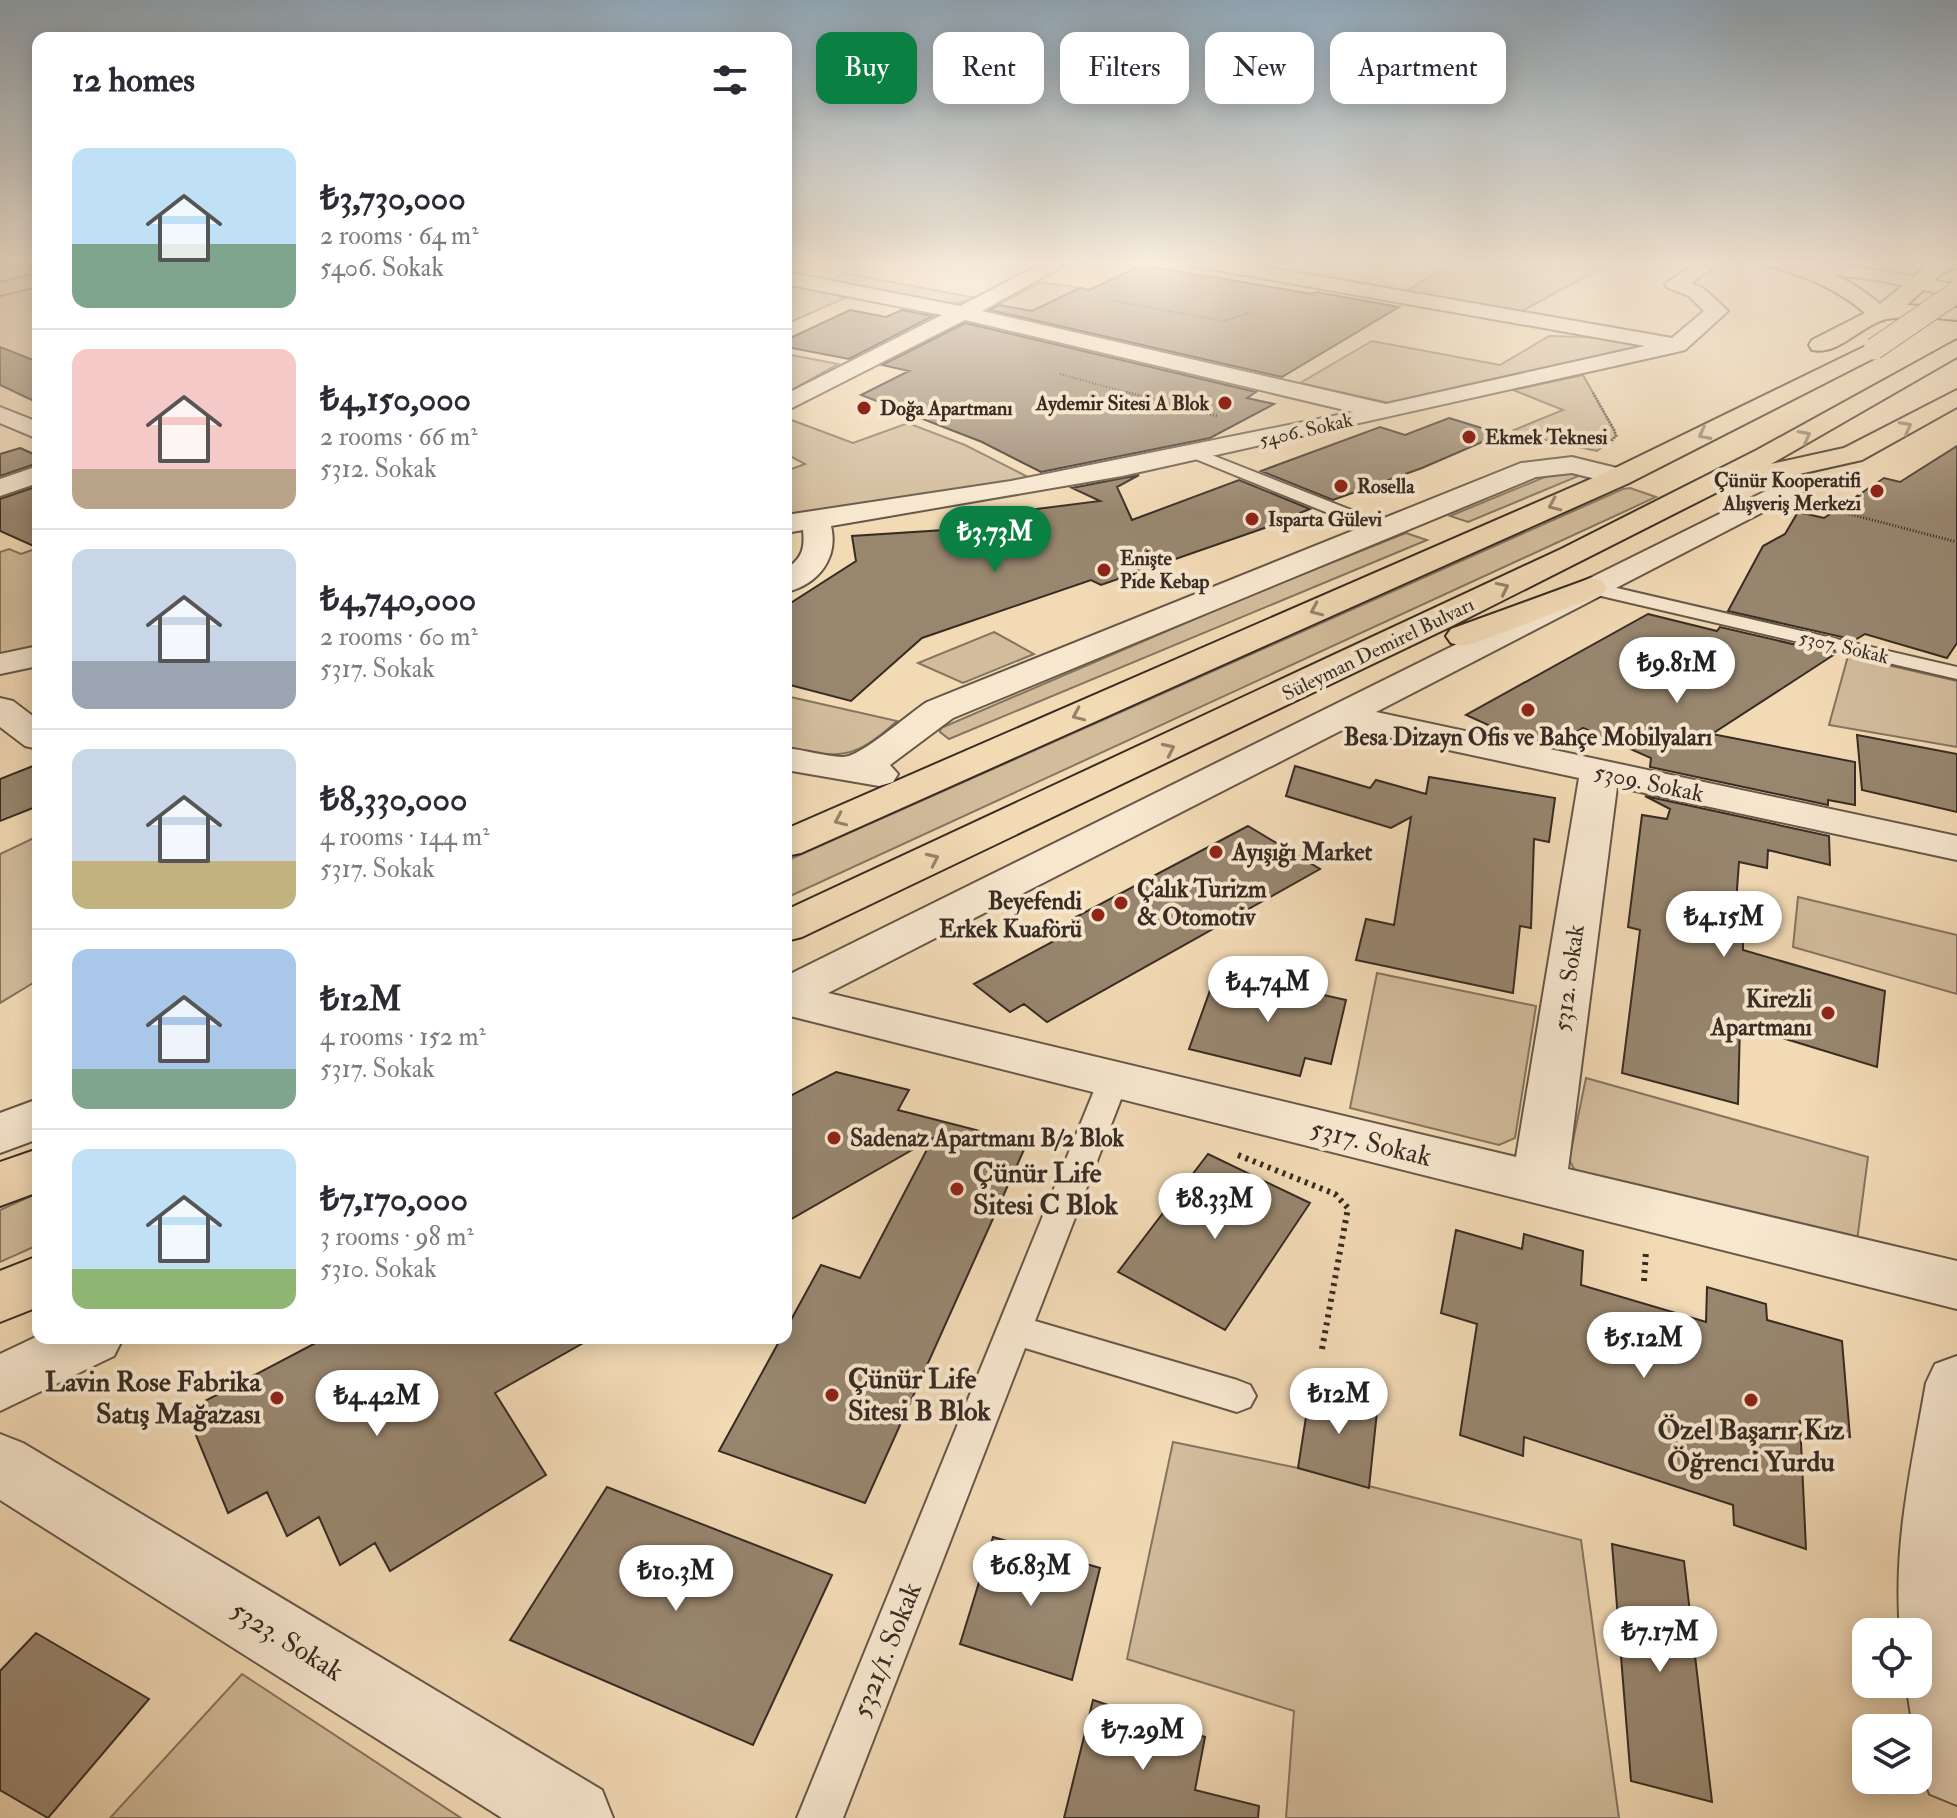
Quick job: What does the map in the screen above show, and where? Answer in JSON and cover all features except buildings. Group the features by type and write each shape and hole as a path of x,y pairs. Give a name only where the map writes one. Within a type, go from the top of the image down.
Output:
{"highway":[{"path":"1801,355 1820,345"},
{"path":"792,841 1619,477 1880,345"},
{"name":"Süleyman Demirel Bulvarı","path":"792,924 1206,731 1711,485 1865,403 1957,347"},
{"path":"1711,485 1853,454 1957,397"},
{"path":"1650,461 1662,435 1677,421"},
{"path":"1206,731 1591,588"},
{"path":"0,1185 32,1172"},
{"path":"0,1298 32,1283"}],"street":[{"path":"792,401 902,345"},
{"path":"1104,345 1289,387 1384,413"},
{"name":"5406. Sokak","path":"800,522 1036,486 1199,455 1677,345"},
{"path":"0,414 32,428"},
{"path":"850,770 885,753 912,728 940,710 1531,469 1572,465 1619,477"},
{"path":"0,488 32,476"},
{"path":"792,994 1777,493"},
{"path":"1418,515 1479,538"},
{"path":"792,580 805,572 817,559 819,545 800,522"},
{"path":"0,664 32,657"},
{"path":"0,709 32,733"},
{"name":"5309. Sokak","path":"1341,716 1957,848"},
{"path":"792,760 929,781"},
{"name":"5312. Sokak","path":"1539,1184 1599,772"},
{"name":"5317. Sokak","path":"792,999 1113,1081 1957,1285"},
{"path":"0,1134 32,1121"},
{"path":"0,1384 81,1344"},
{"path":"1957,1383 1932,1550 1932,1595 1936,1641 1957,1767"},
{"name":"5323. Sokak","path":"0,1464 574,1818"}],"lane":[{"path":"1199,455 1383,529"},
{"name":"5307. Sokak","path":"1591,588 1957,673"},
{"name":"5321/1. Sokak","path":"820,1818 1113,1081"},
{"path":"1014,1330 1237,1396"}],"path":[{"path":"1572,465 1605,447 1616,436 1580,367"},
{"path":"1060,374 1226,418"},
{"path":"1777,493 1957,542"},
{"path":"1226,1150 1335,1194 1348,1208 1322,1349"}],"shaded area":[{"path":"1365,345 1392,345 1500,365 1534,345 1646,345 1389,403 1300,383"},
{"path":"792,355 838,364 792,390"},
{"path":"1583,375 1616,436 1597,451 1526,436 1514,430 1563,410 1513,390"},
{"path":"792,420 853,443 908,423 965,445 1032,479 792,515 792,469 805,464 792,457"},
{"path":"1562,470 1581,475 1468,522 1450,516"},
{"path":"1630,488 1656,497 792,895 792,858"},
{"path":"1406,533 1427,540 949,739 940,732 941,728 1253,594"},
{"path":"9,549 21,554 32,550 32,651 0,658 0,552"},
{"path":"994,632 1034,654 963,683 918,663"},
{"path":"1848,656 1957,681 1957,747 1829,725"},
{"path":"792,697 897,721 857,749 846,753 820,754 792,750"},
{"path":"32,839 32,984 0,1003 0,854"},
{"path":"1798,897 1957,935 1957,994 1793,947"},
{"path":"1377,973 1536,1006 1515,1138 1499,1145 1350,1108"},
{"path":"1586,1078 1868,1157 1857,1241 1576,1172 1569,1160"},
{"path":"32,1196 32,1248 0,1262 0,1210"},
{"path":"1173,1442 1298,1468 1581,1540 1619,1818 1286,1818 1294,1711 1127,1659"},
{"path":"242,1674 461,1818 110,1818"}],"place":[{"name":"Aydemir Sitesi A Blok","path":"1225,403"},
{"name":"Doğa Apartmanı","path":"864,408"},
{"name":"Ekmek Teknesi","path":"1469,437"},
{"name":"Rosella","path":"1341,486"},
{"name":"Çünür Kooperatifi Alışveriş Merkezi","path":"1877,491"},
{"name":"Isparta Gülevi","path":"1252,519"},
{"name":"Enişte Pide Kebap","path":"1104,570"},
{"name":"Besa Dizayn Ofis ve Bahçe Mobilyaları","path":"1528,710"},
{"name":"Ayışığı Market","path":"1216,852"},
{"name":"Çalık Turizm & Otomotiv","path":"1121,903"},
{"name":"Beyefendi Erkek Kuaförü","path":"1098,915"},
{"name":"Kirezli Apartmanı","path":"1828,1013"},
{"name":"Sadenaz Apartmanı B/2 Blok","path":"834,1138"},
{"name":"Çünür Life Sitesi C Blok","path":"957,1189"},
{"name":"Çünür Life Sitesi B Blok","path":"832,1395"},
{"name":"Lavin Rose Fabrika Satış Mağazası","path":"277,1398"},
{"name":"Özel Başarır Kız Öğrenci Yurdu","path":"1751,1400"}]}
